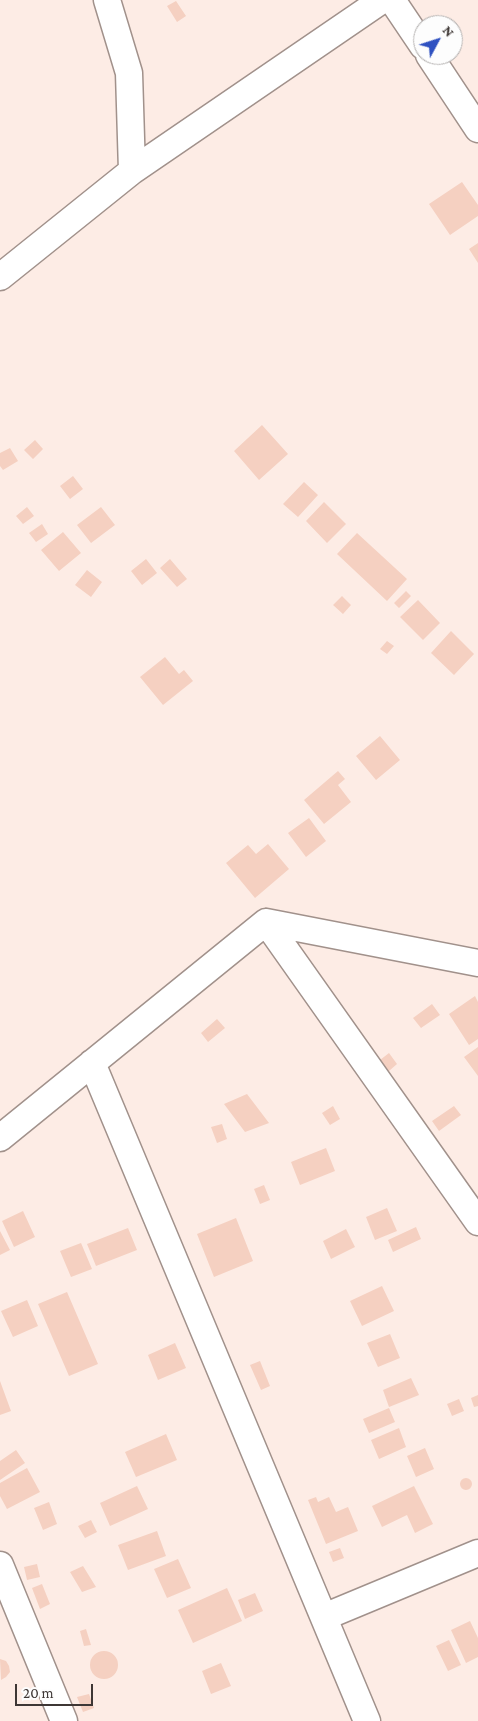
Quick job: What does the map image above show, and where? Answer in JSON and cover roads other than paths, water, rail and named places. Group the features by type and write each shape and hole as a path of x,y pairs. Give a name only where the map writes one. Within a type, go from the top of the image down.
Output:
{"street":[{"path":"107,0 129,73 132,170"},
{"path":"0,277 132,170 382,0"},
{"path":"392,0 413,31"},
{"path":"436,65 478,129"},
{"path":"0,1138 266,922 478,963"},
{"path":"266,922 478,1222"},
{"path":"92,1063 367,1721"},
{"path":"324,1617 478,1553"},
{"path":"0,1565 64,1721"}]}
